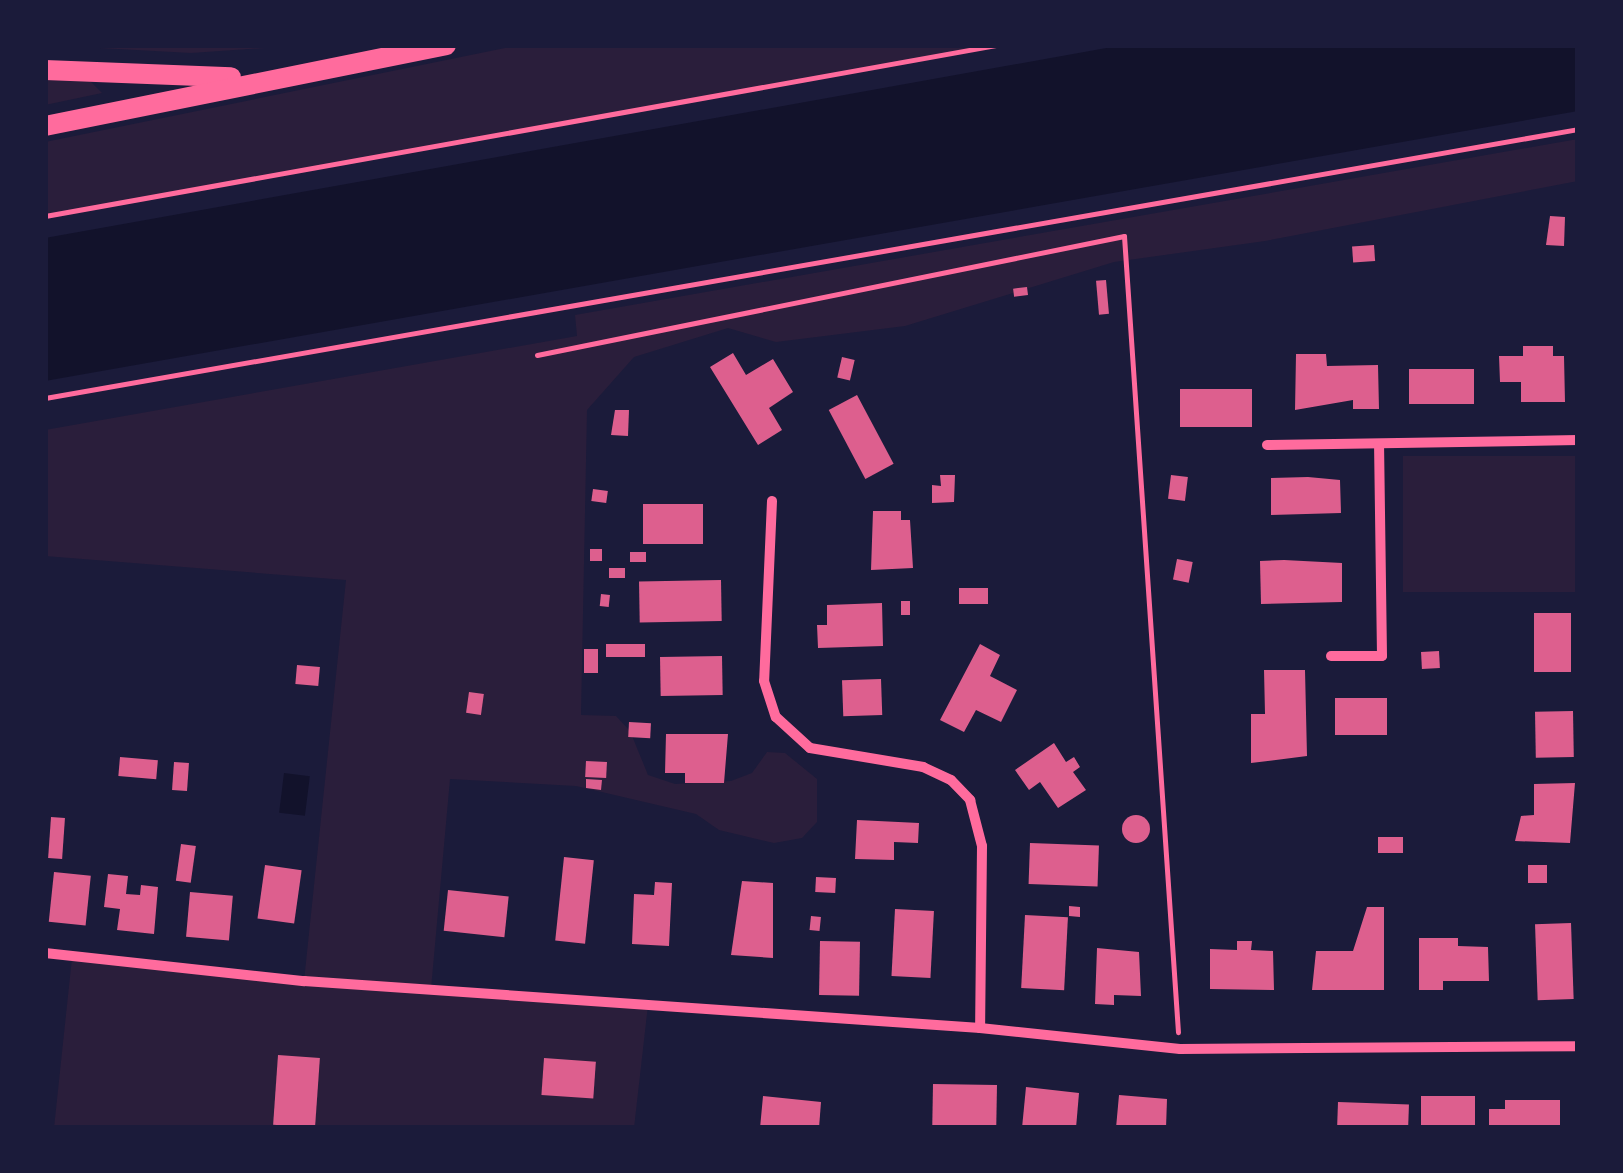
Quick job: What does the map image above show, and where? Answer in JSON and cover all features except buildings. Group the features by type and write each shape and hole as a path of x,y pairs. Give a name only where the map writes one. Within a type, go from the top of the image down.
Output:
{"main road":[{"path":"45,126 263,78 446,45"},
{"path":"45,70 263,78"}],"street":[{"path":"1266,445 1578,440"},
{"path":"1331,656 1382,656 1378,445"},
{"path":"772,501 764,681 776,716 810,748 923,768 951,780 970,800 982,846 980,1028"},
{"path":"45,953 304,981 980,1028 1180,1050 1578,1046"}],"path":[{"path":"45,216 996,45"},
{"path":"45,398 1578,129"},
{"path":"537,355 1124,236 1180,1050"}],"shaded area":[{"path":"45,45 309,45 191,53"},
{"path":"520,45 996,45 45,216 45,142"},
{"path":"1123,45 1578,45 1578,111 45,381 45,238"},
{"path":"45,78 87,78 102,93 45,105"},
{"path":"1578,139 1578,181 1265,241 1114,262 905,326 776,342 728,328 634,357 587,410 581,715 616,716 630,731 648,775 675,784 731,781 752,773 767,752 785,753 817,779 817,822 802,838 774,843 719,830 696,814 576,786 450,779 431,989 648,1005 634,1128 54,1128 72,958 304,981 346,580 45,556 45,430 577,336 575,315"},
{"path":"1403,456 1578,456 1578,592 1403,592"},
{"path":"284,773 310,776 305,816 279,813"}]}
